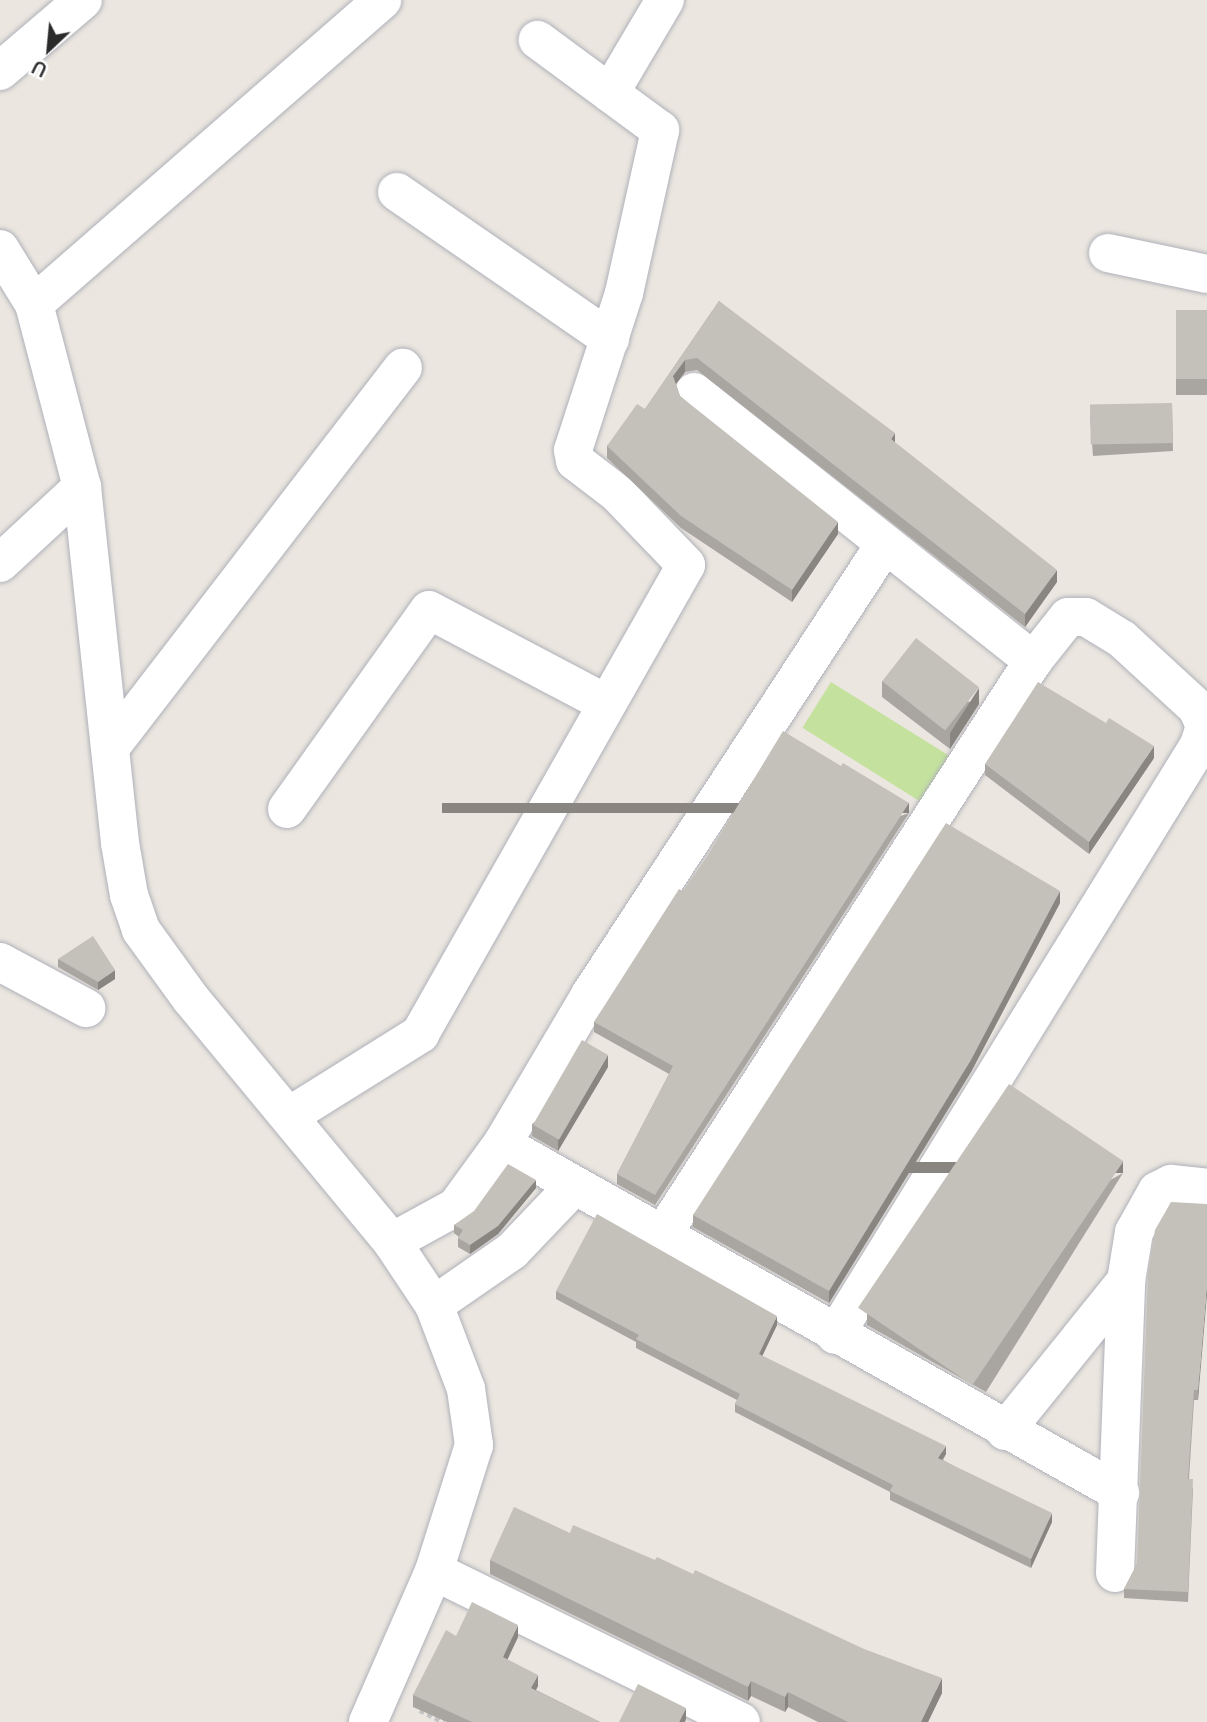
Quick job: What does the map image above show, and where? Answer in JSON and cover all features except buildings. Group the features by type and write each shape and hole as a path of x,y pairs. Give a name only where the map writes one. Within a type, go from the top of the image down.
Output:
{"street":[{"path":"0,71 83,0"},
{"path":"34,304 382,0"},
{"path":"610,93 665,0"},
{"path":"289,1116 420,1034 686,565 618,494 575,461 573,438 593,398 638,240 660,130 538,40"},
{"path":"397,192 610,339"},
{"path":"0,249 34,304 82,487 129,895 141,930 191,999 392,1242 434,1305 466,1389 474,1445 434,1571 368,1722"},
{"path":"1108,253 1207,274"},
{"path":"110,748 403,368"},
{"path":"694,392 1033,661"},
{"path":"0,563 82,487"},
{"path":"392,1242 456,1207 502,1144 597,984 885,544"},
{"path":"287,809 429,610 607,704"},
{"path":"661,1237 1033,661 1068,617 1086,617 1122,639 1197,708 1205,726 1199,744 835,1335"},
{"path":"0,962 86,1008"},
{"path":"502,1144 1005,1431 1121,1493"},
{"path":"1115,1573 1121,1493 1126,1281 1134,1232 1157,1191 1171,1184 1207,1188"},
{"path":"434,1305 512,1251 574,1186"},
{"path":"1005,1431 1126,1281"},
{"path":"434,1571 741,1722"}],"green space":[{"path":"831,682 962,764 933,809 802,728"}]}
